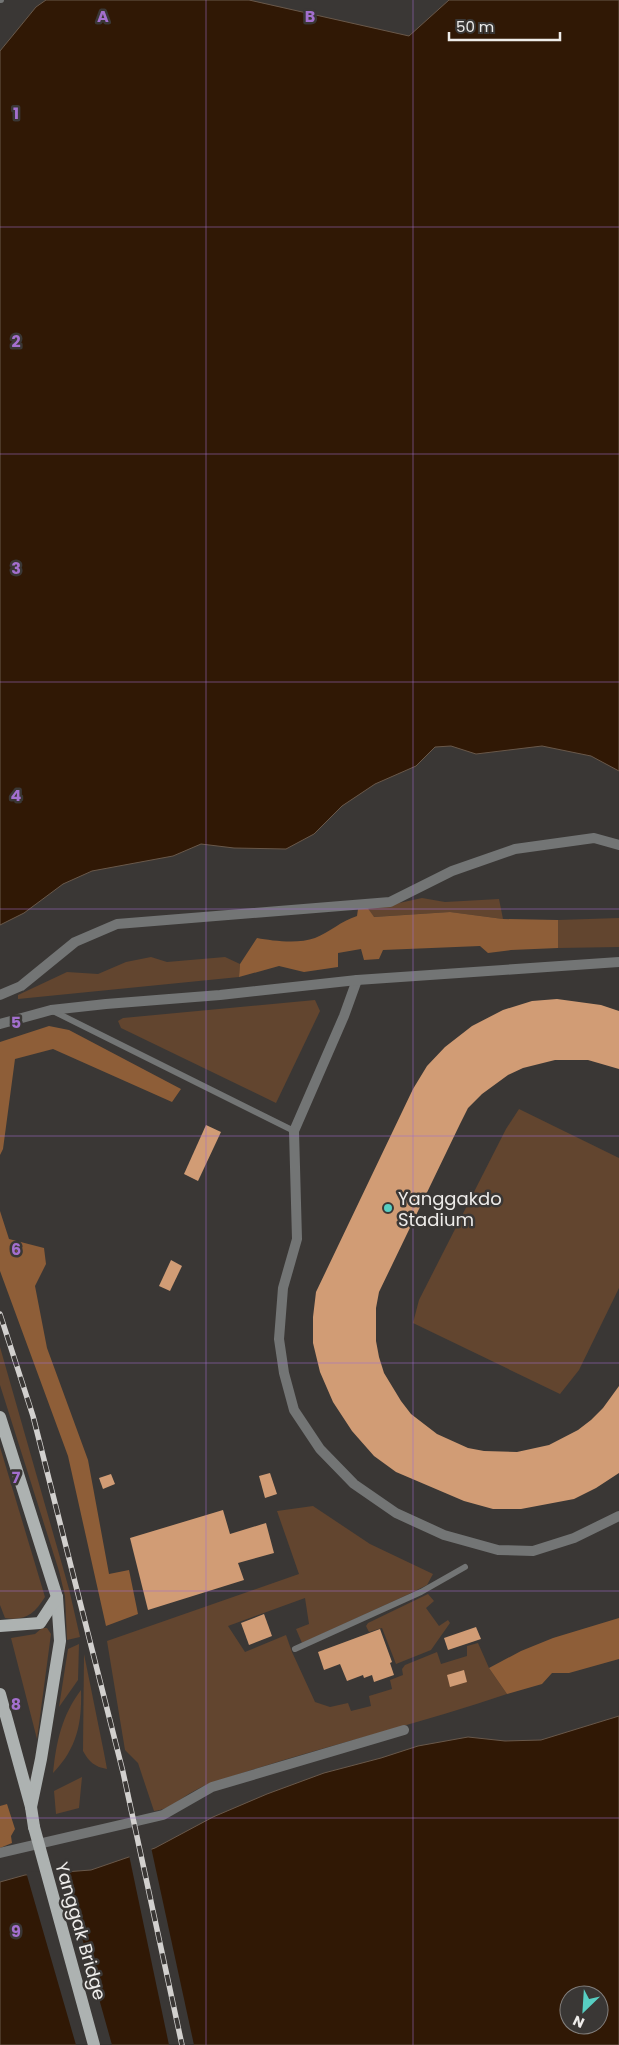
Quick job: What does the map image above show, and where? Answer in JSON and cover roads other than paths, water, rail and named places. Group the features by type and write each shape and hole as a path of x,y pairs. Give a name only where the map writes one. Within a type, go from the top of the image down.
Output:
{"main road":[{"path":"0,1417 57,1597 60,1641 41,1759 31,1807"},
{"path":"0,1626 40,1622 57,1597"},
{"path":"0,1694 31,1807"},
{"name":"Yanggak Bridge","path":"31,1807 34,1827 94,2045"}],"street":[{"path":"0,995 21,986 76,942 117,924 390,902 452,871 515,849 594,838 619,845"},
{"path":"0,1024 51,1010 220,995 357,980 619,962"},
{"path":"357,980 344,1016 294,1131 297,1239 283,1288 279,1339 284,1373 294,1410 320,1449 354,1484 396,1513 444,1535 498,1550 533,1551 574,1538 619,1516"},
{"path":"0,1853 163,1815 212,1787 404,1730"}],"lane":[{"path":"51,1010 294,1131"},
{"path":"295,1649 421,1592 465,1567"}],"railway":[{"path":"0,1314 33,1416 123,1772 182,2045"}],"place":[{"name":"Yanggakdo Stadium","path":"388,1208"}]}
